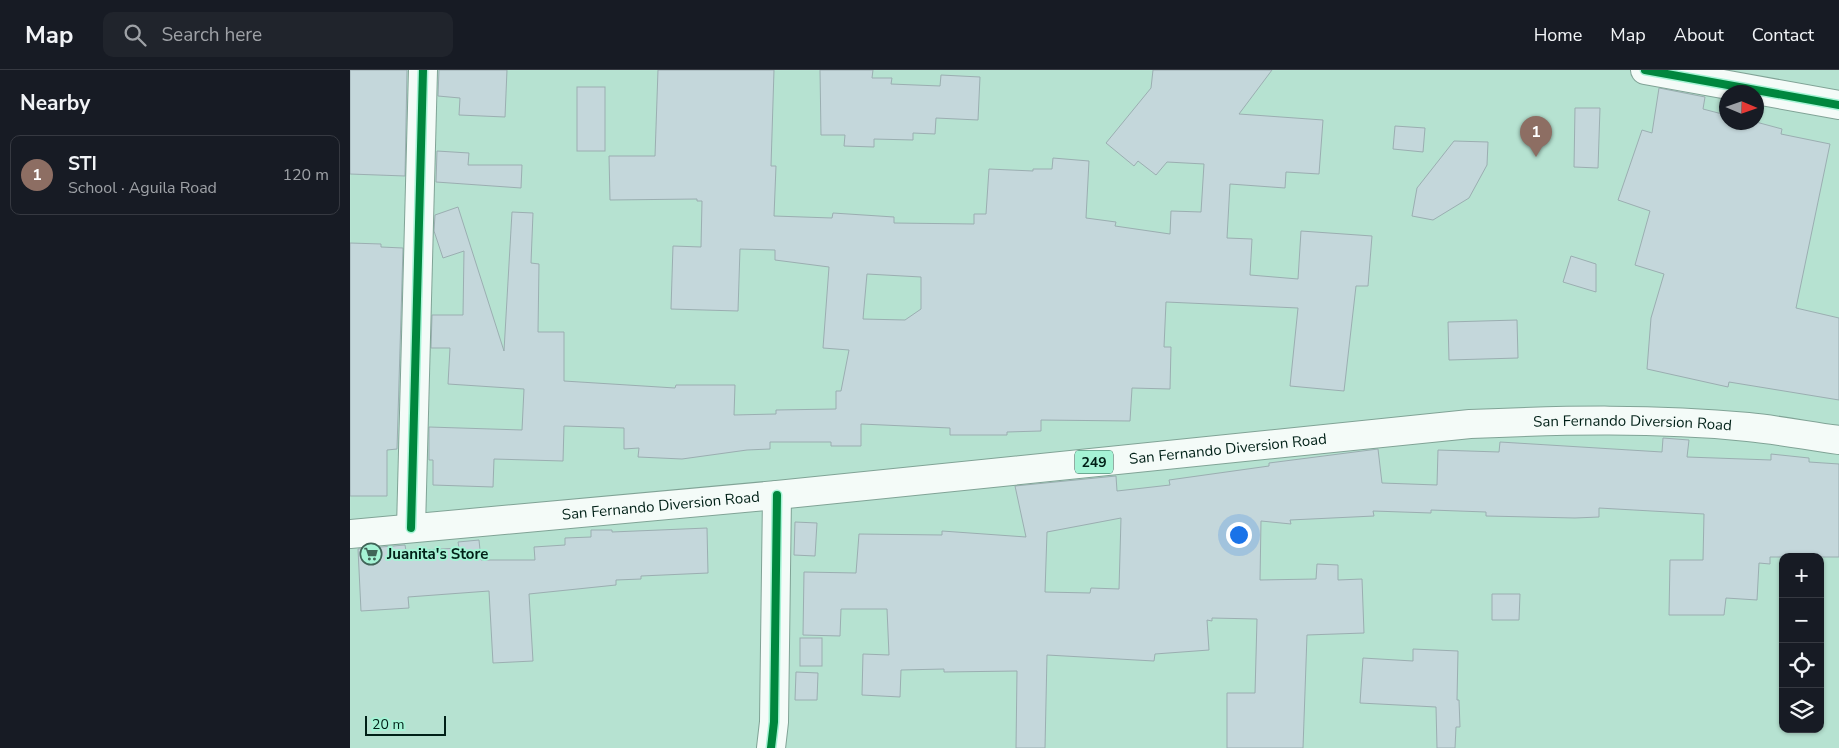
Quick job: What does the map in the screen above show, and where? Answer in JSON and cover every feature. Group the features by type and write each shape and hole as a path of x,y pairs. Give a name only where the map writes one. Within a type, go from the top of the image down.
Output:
{"main road":[{"path":"411,528 423,70"},
{"path":"1645,70 1839,105"},
{"name":"San Fernando Diversion Road","path":"350,534 777,495 1480,423 1555,420 1660,421 1749,427 1839,440"},
{"path":"771,748 774,722 777,495"}],"building":[{"path":"350,70 407,70 405,176 350,174"},
{"path":"439,70 507,70 505,117 459,115 460,98 438,96"},
{"path":"658,70 774,70 771,166 776,166 774,216 832,218 833,213 894,217 894,223 974,224 974,214 986,214 989,169 1033,171 1033,169 1052,169 1053,158 1089,161 1086,218 1116,222 1115,226 1170,234 1171,211 1201,212 1204,164 1167,162 1156,175 1138,161 1134,166 1106,143 1151,88 1153,70 1272,70 1239,114 1323,120 1319,174 1286,172 1285,188 1230,184 1227,238 1252,239 1250,275 1298,279 1301,231 1372,236 1368,286 1356,286 1344,391 1290,386 1298,308 1166,302 1164,347 1171,347 1170,389 1132,388 1130,421 1041,420 1041,431 1007,432 1007,435 950,435 950,428 861,424 861,446 831,446 831,442 770,442 770,449 747,450 682,459 638,457 639,448 624,449 624,428 564,426 563,461 494,459 493,487 433,485 433,460 429,460 429,427 522,430 524,389 448,384 450,348 431,348 432,315 463,315 464,251 443,258 434,231 435,215 458,207 504,351 512,212 533,213 531,263 539,264 538,332 564,332 564,381 675,388 676,385 735,385 734,415 776,414 776,410 836,409 836,391 841,391 849,350 823,348 829,267 775,260 775,250 740,249 738,311 671,309 673,246 701,247 702,201 697,201 697,199 610,200 609,156 655,156","holes":["867,274 921,277 921,309 905,320 863,319"]},
{"path":"820,70 873,70 872,78 892,78 891,84 940,86 941,75 980,77 978,120 936,118 935,134 913,133 913,140 874,139 874,147 844,146 845,135 821,135"},
{"path":"577,87 605,87 605,151 577,151"},
{"path":"1659,88 1705,97 1703,109 1719,113 1719,130 1764,130 1764,124 1782,129 1781,134 1830,144 1796,308 1839,318 1839,400 1729,382 1728,387 1647,369 1651,318 1664,274 1635,265 1650,211 1618,200 1642,130 1652,133"},
{"path":"1575,108 1600,108 1598,168 1574,167"},
{"path":"1395,126 1425,128 1423,152 1393,149"},
{"path":"1454,141 1488,142 1487,165 1469,198 1433,220 1412,216 1417,188"},
{"path":"437,151 469,153 468,165 522,165 521,188 436,182"},
{"path":"350,243 381,244 381,247 403,248 397,449 387,450 387,496 350,496"},
{"path":"1571,256 1596,264 1596,292 1563,282"},
{"path":"1517,320 1518,358 1449,360 1448,322"},
{"path":"1663,438 1689,440 1687,457 1771,460 1771,454 1809,458 1809,462 1839,464 1839,557 1824,557 1824,553 1779,553 1779,557 1770,557 1770,564 1759,563 1757,600 1726,598 1724,615 1669,615 1670,560 1703,560 1704,514 1599,508 1599,517 1575,518 1486,516 1486,512 1431,510 1431,513 1373,511 1374,516 1290,520 1291,524 1261,521 1260,580 1316,579 1317,564 1338,565 1338,580 1362,579 1364,633 1307,635 1303,748 1227,748 1227,693 1255,693 1257,619 1212,618 1212,621 1207,620 1209,650 1155,654 1154,661 1047,655 1045,748 1016,748 1017,671 944,672 944,669 901,670 900,697 862,695 863,654 889,655 887,609 841,609 840,636 803,635 804,572 856,573 859,534 942,535 942,531 1026,537 1015,486 1116,476 1117,491 1170,485 1169,480 1269,466 1269,463 1378,449 1382,483 1437,485 1438,450 1499,452 1500,442 1662,452","holes":["1121,518 1119,589 1091,588 1090,593 1045,592 1047,532"]},
{"path":"795,522 817,523 815,556 794,555"},
{"path":"707,528 708,573 641,576 641,579 616,580 616,585 529,594 533,661 493,663 489,591 408,597 409,608 361,611 358,549 405,545 406,551 459,548 458,542 479,540 481,560 535,560 534,547 565,545 565,538 591,537 591,530 612,530 612,532"},
{"path":"1492,594 1520,594 1519,620 1492,620"},
{"path":"800,638 822,638 822,666 800,666"},
{"path":"1413,649 1458,651 1457,700 1459,700 1460,727 1456,727 1455,748 1437,748 1436,707 1360,703 1363,658 1413,661"},
{"path":"796,672 818,673 817,700 795,700"}],"cycle path":[{"path":"411,528 423,70"},
{"path":"1645,70 1839,105"},
{"path":"771,748 774,722 777,495"}],"place":[{"name":"STI","path":"1536,157"},
{"name":"Juanita's Store","path":"371,554"}]}
